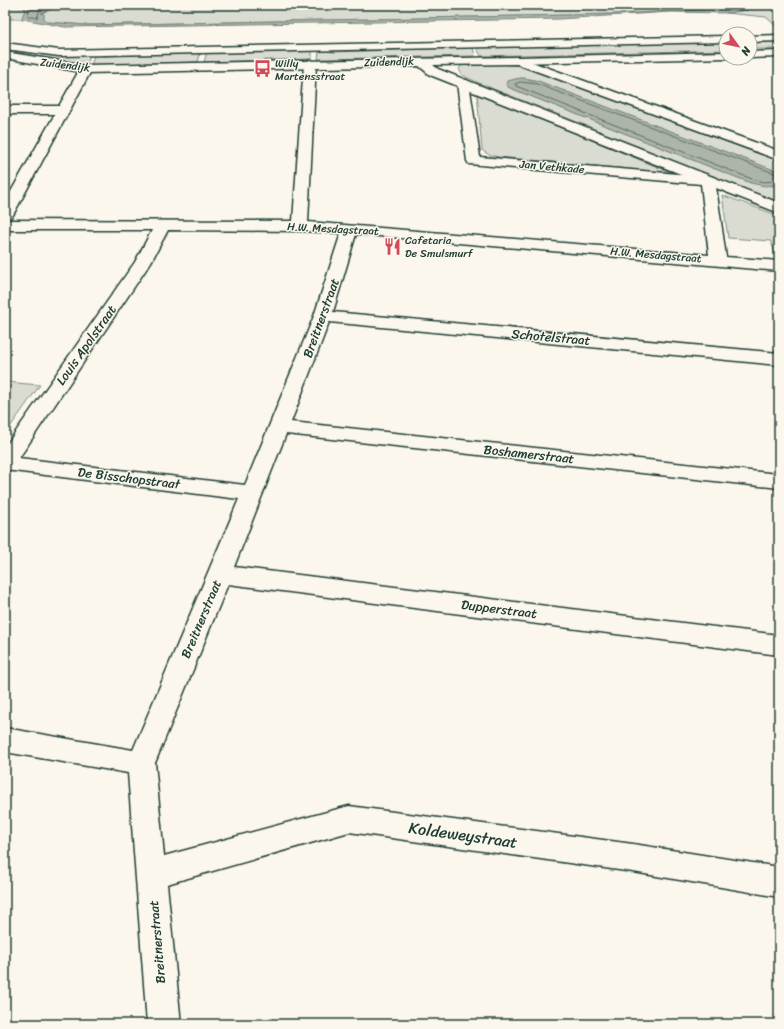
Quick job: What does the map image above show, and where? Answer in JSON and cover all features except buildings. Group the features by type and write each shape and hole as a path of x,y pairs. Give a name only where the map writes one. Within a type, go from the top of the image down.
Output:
{"street":[{"path":"758,38 779,38"},
{"name":"Zuidendijk","path":"5,46 59,53 718,39"},
{"path":"758,54 779,54"},
{"name":"Zuidendijk","path":"5,55 86,69 718,55"},
{"path":"518,60 779,156"},
{"name":"Jan Vethkade","path":"420,61 434,72 463,84 779,208"},
{"path":"300,226 310,64"},
{"path":"5,215 86,69"},
{"name":"Jan Vethkade","path":"463,84 474,161 708,180"},
{"path":"5,110 63,110"},
{"path":"708,180 718,260"},
{"name":"H.W. Mesdagstraat","path":"5,225 300,226 779,266"},
{"name":"Louis Apolstraat","path":"5,463 143,262 163,225"},
{"name":"Breitnerstraat","path":"164,1024 141,762 220,574 323,316 350,229"},
{"name":"Schotelstraat","path":"323,316 779,359"},
{"name":"Boshamerstraat","path":"278,427 779,481"},
{"name":"De Bisschopstraat","path":"5,463 253,493"},
{"name":"Dupperstraat","path":"220,574 779,645"},
{"path":"5,740 141,762"},
{"name":"Koldeweystraat","path":"151,874 349,819 633,858 779,882"}],"shaded area":[{"path":"5,5 24,7 23,19 5,19"},
{"path":"213,5 729,5 730,8 616,14 85,25 48,22 40,13 55,8"},
{"path":"737,5 779,5 779,29 766,17 726,13 747,9"},
{"path":"779,41 779,49 758,49 758,42"},
{"path":"718,42 718,50 481,56 477,48 479,46"},
{"path":"464,46 473,48 475,56 318,59 319,50 332,52 458,48"},
{"path":"5,49 45,54 90,56 86,65 5,51"},
{"path":"312,50 312,59 204,62 207,52"},
{"path":"194,52 200,54 198,62 91,66 94,56 98,54 105,56"},
{"path":"512,63 779,161 779,172 538,81 521,78 513,80 506,85 510,88 751,183 772,186 779,184 779,202 481,84 462,75 459,69 462,65"},
{"path":"477,93 672,173 489,155 482,150"},
{"path":"722,195 779,216 779,258 776,258 771,241 728,238"},
{"path":"5,382 40,385 5,434"}],"water":[{"path":"5,5 213,5 55,8 41,13 44,14 44,19 48,22 85,25 616,14 723,9 730,8 729,5 737,5 748,10 726,13 670,12 559,19 65,27 23,19 22,17 25,10 24,7"},
{"path":"520,78 538,81 779,172 779,184 765,186 751,183 510,88 506,85 507,81"}],"place":[{"name":"Willy Martensstraat","path":"262,69"},
{"name":"Cafetaria De Smulsmurf","path":"392,246"}]}
